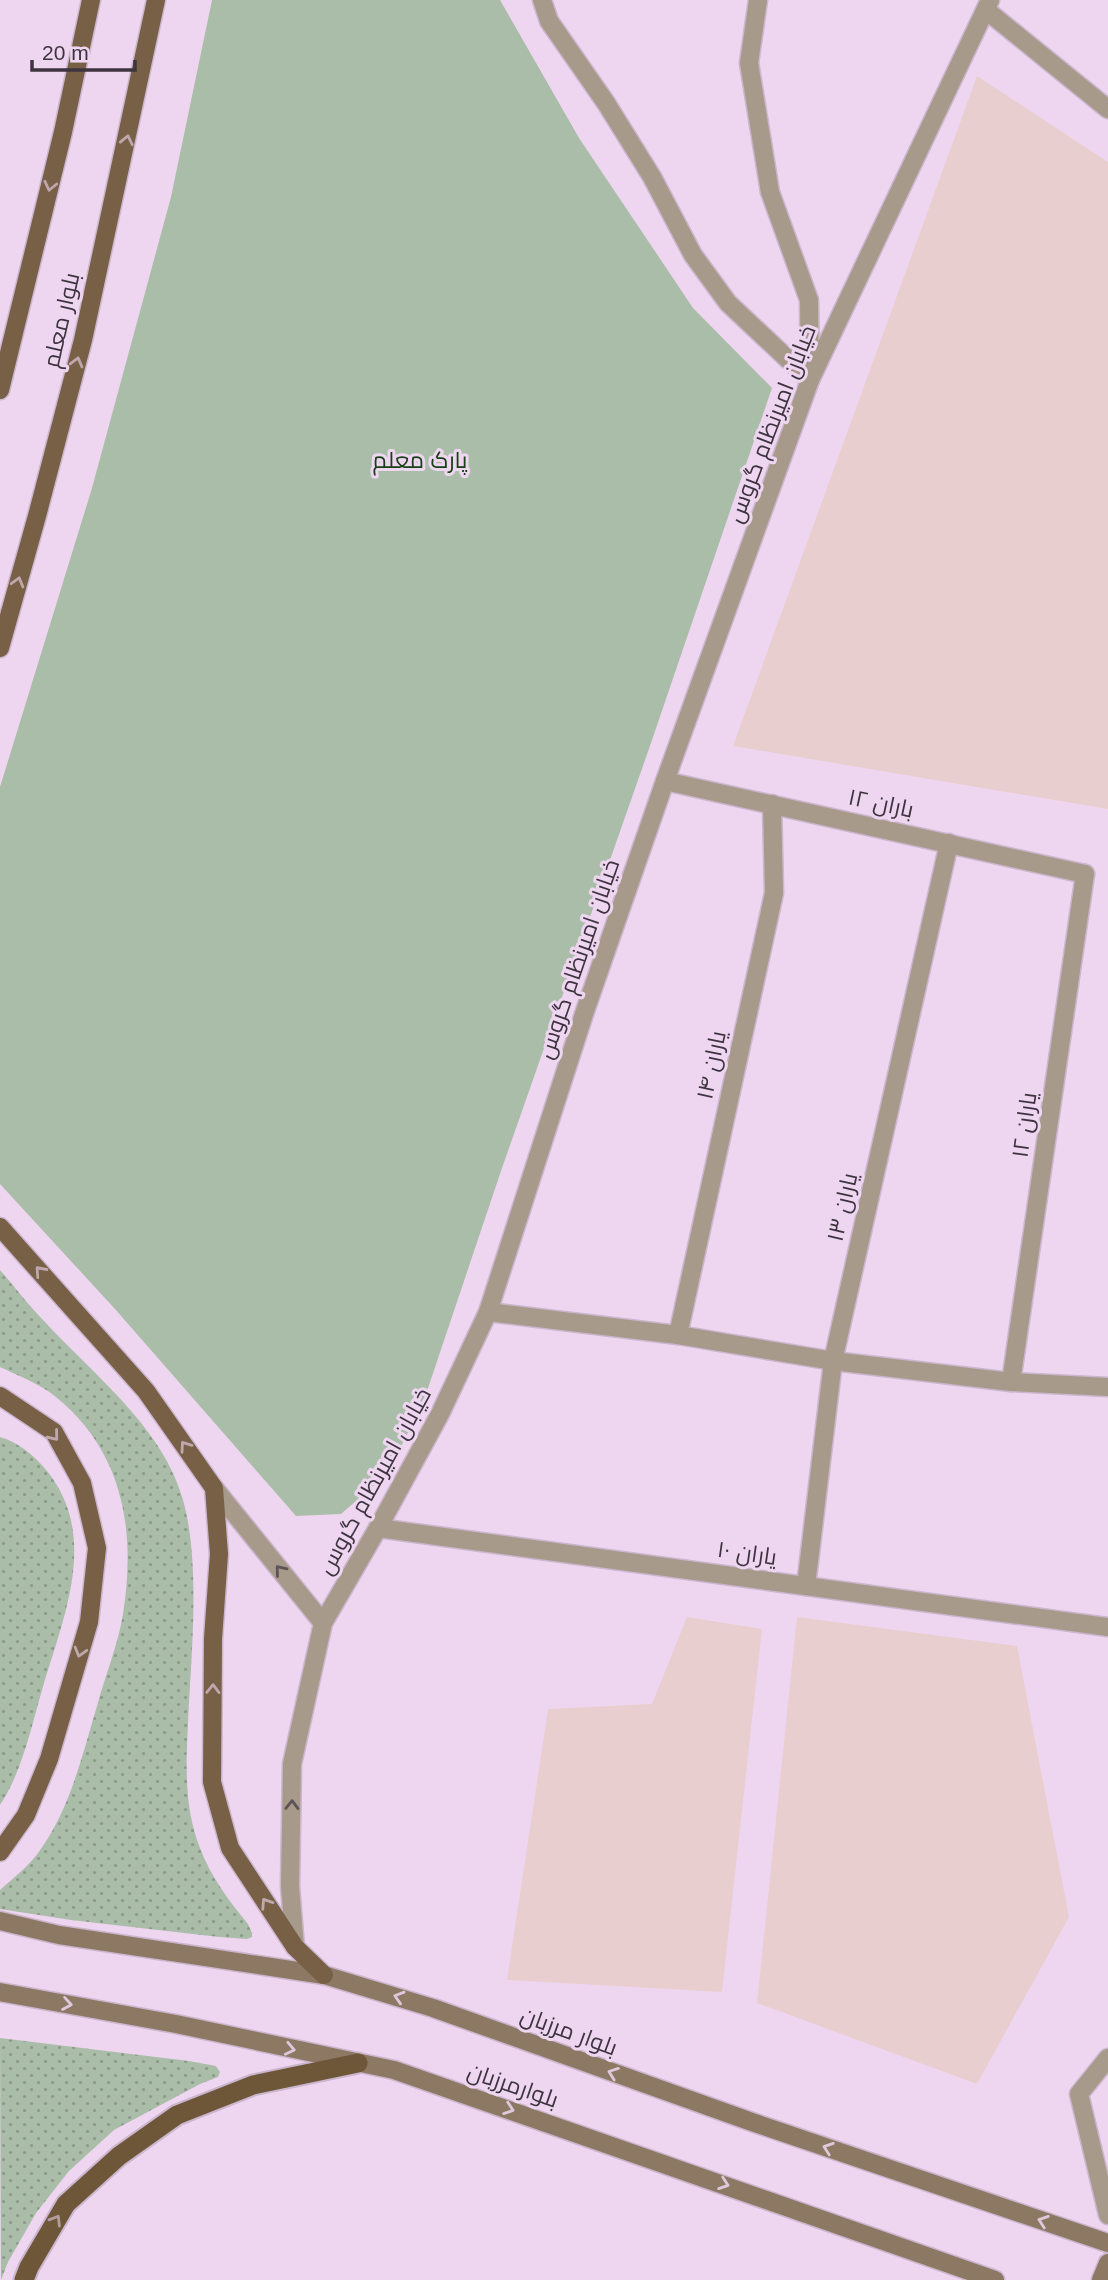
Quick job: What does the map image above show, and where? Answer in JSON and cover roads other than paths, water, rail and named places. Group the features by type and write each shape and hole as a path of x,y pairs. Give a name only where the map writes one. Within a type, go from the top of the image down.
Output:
{"highway":[{"path":"23,2280 66,2204 119,2156 177,2115 253,2085 358,2063"}],"main road":[{"name":"بلوار معلم","path":"0,390 63,132 90,0"},
{"name":"بلوار معلم","path":"0,648 83,340 156,0"},
{"path":"0,1227 146,1391 214,1488 219,1555 213,1639 212,1782 230,1848 295,1947 324,1975"},
{"path":"0,1396 54,1432 82,1483 97,1548 89,1622 49,1759 26,1815 0,1852"},
{"name":"بلوار مرزبان","path":"0,1921 59,1935 324,1975 433,2008 752,2122 1108,2243"},
{"name":"بلوارمرزبان","path":"0,1992 176,2024 407,2074 995,2280"},
{"path":"1101,2280 1108,2263"}],"street":[{"path":"542,0 549,21 606,103 652,177 693,255 728,303 810,380"},
{"path":"758,0 749,63 770,192 809,300 810,380"},
{"path":"988,5 1108,109"},
{"name":"خیابان امیرنظام گروس","path":"295,1947 290,1886 292,1764 323,1623 440,1414 488,1312 585,1011 810,380 988,5"},
{"name":"باران ۱۲","path":"665,781 1085,874"},
{"name":"یاران ۱۴","path":"678,1335 774,893 772,804"},
{"name":"یاران ۱۳","path":"806,1586 833,1361 949,843"},
{"name":"یاران ۱۲","path":"1011,1382 1085,874"},
{"path":"488,1312 678,1335 833,1361 1011,1382 1108,1387"},
{"path":"214,1488 323,1623"},
{"name":"یاران ۱۰","path":"378,1528 1108,1627"},
{"path":"1108,2058 1079,2094 1106,2194 1108,2214"}],"park label":[{"name":"پارک معلم","path":"420,460"}]}
